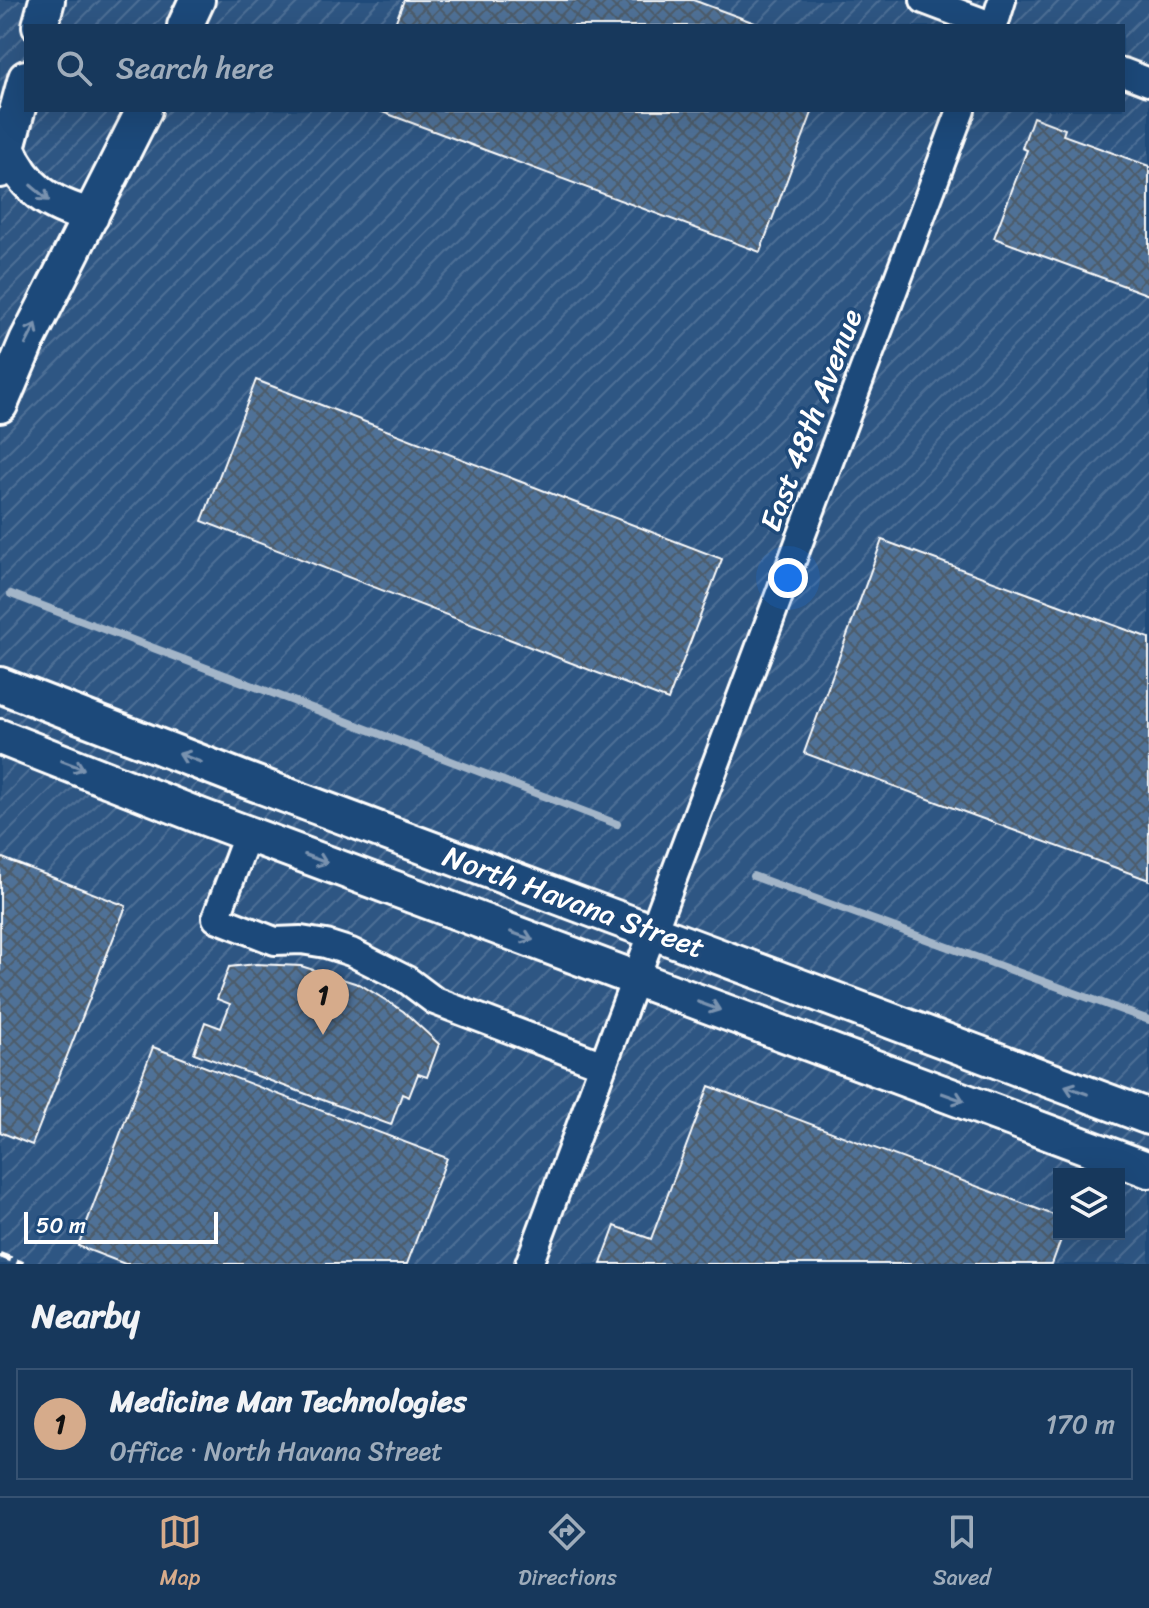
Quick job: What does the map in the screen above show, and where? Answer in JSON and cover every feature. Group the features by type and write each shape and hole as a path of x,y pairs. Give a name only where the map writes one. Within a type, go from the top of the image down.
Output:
{"main road":[{"path":"41,24 47,0"},
{"path":"186,24 197,0"},
{"path":"24,86 4,161 51,202 91,216"},
{"path":"0,405 27,341 143,112"},
{"name":"North Havana Street","path":"0,685 1149,1117"},
{"name":"North Havana Street","path":"0,737 1149,1170"}],"street":[{"path":"924,0 988,24"},
{"path":"994,24 1002,0"},
{"path":"1125,73 1149,82"},
{"name":"East 48th Avenue","path":"529,1264 960,112"},
{"path":"248,833 216,918 275,941 301,940 351,952 407,980 435,1001 603,1065"}],"shaded area":[{"path":"0,0 1149,0 1149,1264 0,1264"}],"building":[{"path":"404,0 693,0 758,24 395,24"},
{"path":"382,112 812,112 760,252"},
{"path":"1033,117 1065,129 1063,135 1149,166 1149,295 994,238 1027,150 1022,148"},
{"path":"256,380 722,559 668,700 202,521"},
{"path":"882,540 1149,638 1149,880 804,753"},
{"path":"0,857 126,906 32,1145 0,1132"},
{"path":"256,964 301,966 361,985 403,1011 439,1044 427,1077 418,1074 409,1097 402,1094 391,1125 194,1053 205,1022 221,1028 230,1004 217,999 229,967"},
{"path":"153,1047 447,1158 407,1264 125,1264 78,1246"},
{"path":"709,1086 1053,1215 1053,1240 1061,1240 1052,1264 601,1264 615,1226 651,1239"}],"waterway":[{"path":"11,594 617,824"},
{"path":"753,876 1149,1020"}],"railway":[{"path":"0,1255 23,1264"}],"place":[{"name":"Medicine Man Technologies","path":"323,1035"}]}
